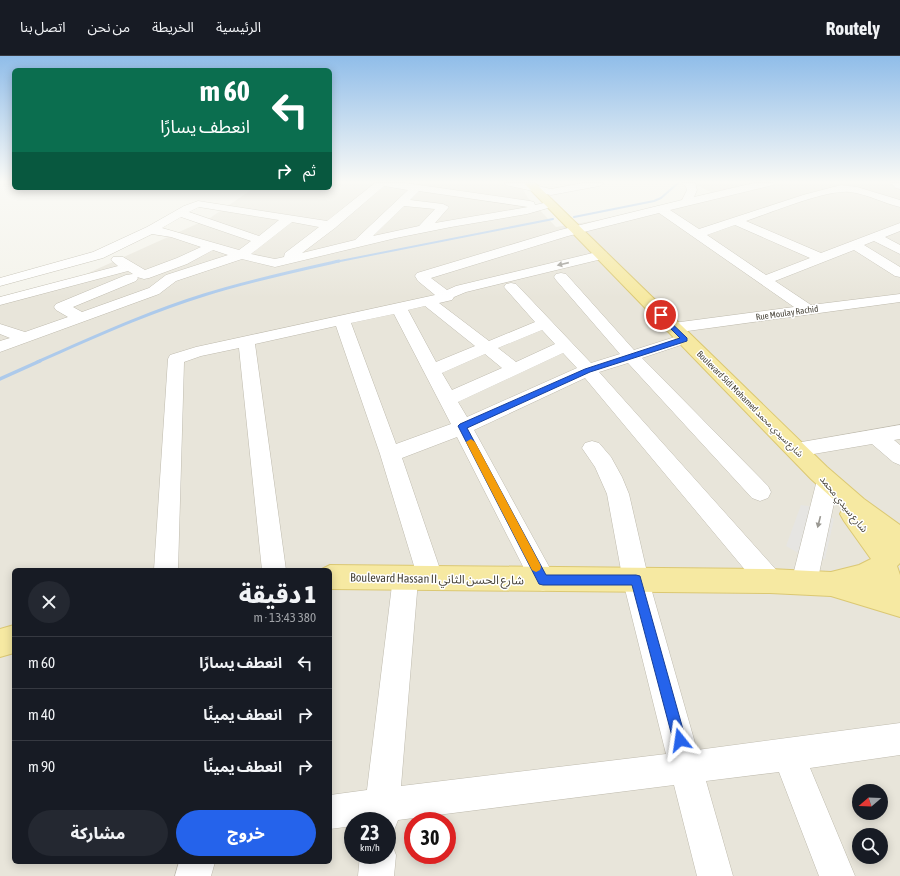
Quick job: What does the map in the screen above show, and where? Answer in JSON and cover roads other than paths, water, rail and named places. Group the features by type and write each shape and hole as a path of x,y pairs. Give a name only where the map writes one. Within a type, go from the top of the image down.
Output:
{"main road":[{"name":"Boulevard Sidi Mohamed شارع سيدي محمد","path":"565,221 823,478"},
{"name":"شارع سيدي محمد","path":"823,478 862,526 892,553 888,580 900,596"},
{"path":"831,584 864,575 892,553"},
{"name":"Boulevard Hassan II شارع الحسن الثاني","path":"332,577 770,581 831,584"},
{"path":"831,584 900,604"},
{"path":"0,643 12,640"}],"street":[{"path":"1,282 104,252 150,230 165,221"},
{"path":"206,221 260,240"},
{"path":"0,347 154,291 164,281 241,255 286,221"},
{"path":"309,221 331,225"},
{"path":"281,263 336,221"},
{"path":"360,242 381,221"},
{"path":"422,221 427,224"},
{"path":"150,230 173,234 270,263 281,263 427,224 461,221"},
{"path":"514,369 488,347 440,298 422,276 564,233 614,221"},
{"path":"679,221 808,310"},
{"path":"697,234 734,221"},
{"path":"736,221 822,258"},
{"path":"764,280 900,227"},
{"path":"881,234 900,238"},
{"path":"881,234 900,250"},
{"path":"855,245 900,273"},
{"path":"0,301 28,293 138,272 182,261 212,246"},
{"path":"104,252 160,286"},
{"path":"166,568 176,359 184,355 342,322 440,298 466,296 561,277 606,261"},
{"path":"440,298 461,289 492,281 606,261"},
{"path":"463,263 492,281 508,288 545,323 564,346 588,370 770,581"},
{"path":"62,307 138,272"},
{"path":"561,277 631,356 760,492"},
{"path":"1,282 62,307 82,318"},
{"name":"Rue Moulay Rachid","path":"390,454 462,426 588,370 631,356 679,334 808,310 900,298"},
{"path":"399,308 543,580"},
{"path":"342,322 390,454 418,577 382,812"},
{"path":"433,370 545,323"},
{"path":"0,329 26,338"},
{"path":"246,341 274,568"},
{"path":"448,399 564,346"},
{"path":"796,450 900,432"},
{"path":"876,436 900,457"},
{"path":"592,448 606,466 615,487 636,580 716,876"},
{"path":"804,583 823,478"},
{"path":"389,812 900,739"},
{"path":"789,756 837,876"},
{"path":"332,812 344,812"},
{"path":"193,876 196,864"},
{"path":"376,876 377,864"}],"waterway":[{"path":"335,262 542,221"},
{"path":"37,362 119,326 182,302 288,272 339,261"},
{"path":"0,379 40,361"}]}
